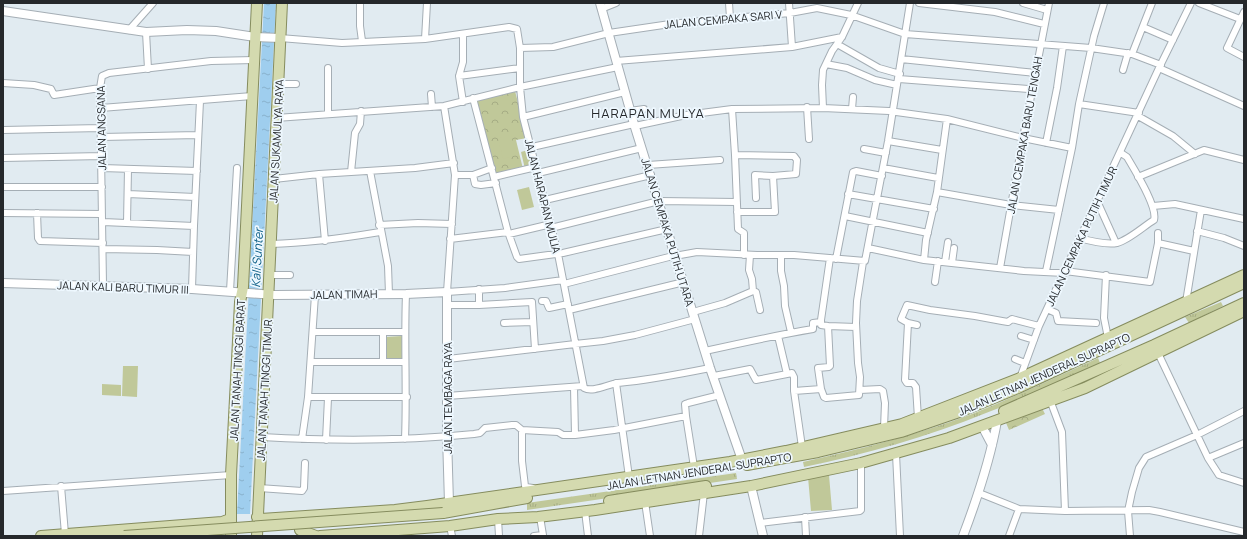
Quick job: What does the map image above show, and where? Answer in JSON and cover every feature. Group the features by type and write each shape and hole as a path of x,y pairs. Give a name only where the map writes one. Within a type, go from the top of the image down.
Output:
{"main road":[{"name":"JALAN TANAH TINGGI BARAT","path":"231,536 231,475 238,340 245,292 252,96 257,37 257,3"},
{"name":"JALAN SUKAMULYA RAYA","path":"271,244 279,38 282,3"},
{"name":"JALAN TANAH TINGGI TIMUR","path":"257,536 262,437 266,294 271,244"},
{"name":"JALAN LETNAN JENDERAL SUPRAPTO","path":"124,536 443,513 548,495 742,466 784,455 900,432 962,412 1018,388 1145,325 1186,302 1244,275"},
{"name":"JALAN LETNAN JENDERAL SUPRAPTO","path":"257,517 261,519 395,510 784,455 802,447 902,424 1020,378 1108,338 1145,325 1244,283"},
{"name":"JALAN LETNAN JENDERAL SUPRAPTO","path":"513,518 520,514 750,481 860,463 896,454 945,436 1058,388 1244,302"},
{"name":"JALAN LETNAN JENDERAL SUPRAPTO","path":"320,536 451,531 498,519 540,517 751,486 945,436 997,421 1085,388 1244,311"},
{"path":"968,398 980,403"},
{"path":"309,516 299,524 300,530 316,536"},
{"path":"41,536 222,522 230,519"},
{"path":"176,526 179,530 179,536"}],"street":[{"path":"129,30 153,3"},
{"path":"360,3 360,26 362,41"},
{"path":"425,38 426,3"},
{"path":"601,6 616,3"},
{"path":"729,3 730,18"},
{"path":"789,3 792,47"},
{"path":"824,108 822,76 832,50 842,37 851,15 858,3"},
{"path":"859,393 856,327 857,305 864,261 868,248 882,176 899,79 910,3"},
{"path":"919,3 995,12 1044,24"},
{"path":"1023,3 1047,10"},
{"name":"JALAN CEMPAKA BARU TENGAH","path":"1000,268 1049,3"},
{"path":"1046,271 1091,48 1104,3"},
{"path":"1123,70 1143,27 1152,3"},
{"name":"JALAN CEMPAKA PUTIH TIMUR","path":"1020,378 1039,326 1065,272 1079,238 1121,153 1160,66 1191,3"},
{"path":"1199,3 1241,22"},
{"name":"JALAN CEMPAKA PUTIH UTARA","path":"601,6 634,125 648,165 710,368 742,460"},
{"name":"JALAN CEMPAKA SARI V","path":"520,48 553,47 609,33 670,24 790,13 817,8 851,15 905,34 1091,48 1130,53 1244,106"},
{"path":"3,11 146,32 187,30 216,31 257,37 342,43 463,34 463,62 459,76 463,102"},
{"path":"1244,12 1241,22 1227,47 1228,49 1244,56"},
{"name":"JALAN HARAPAN MULIA","path":"463,34 509,27 515,28 518,31 520,48 520,88 523,117 532,147 558,254 583,386"},
{"path":"1143,27 1173,40"},
{"path":"146,32 148,69"},
{"path":"276,118 444,106 617,64 792,47 842,37"},
{"path":"837,44 899,79"},
{"path":"1046,143 1057,88 1063,46"},
{"path":"901,59 1036,72"},
{"name":"JALAN ANGSANA","path":"103,286 102,128 100,88 100,80 102,76 105,74 211,61 254,60"},
{"path":"826,64 847,68 875,80 899,79 1028,89 1032,91"},
{"path":"328,68 328,114"},
{"path":"459,76 520,68"},
{"path":"3,83 34,85 52,89 54,95 100,88"},
{"path":"278,84 296,84"},
{"path":"523,117 625,92"},
{"path":"430,94 432,107"},
{"path":"101,108 252,96"},
{"path":"852,110 853,97"},
{"path":"473,98 509,233 519,259 558,254 667,229"},
{"path":"192,289 200,101"},
{"path":"1079,104 1138,114 1173,136 1195,154"},
{"path":"444,106 455,175 447,292 564,282 676,256 705,252 747,255 781,254 864,261"},
{"path":"532,147 686,114 732,109 807,107 892,112 947,119 1023,138 1072,148"},
{"path":"807,107 809,140"},
{"path":"630,111 644,109"},
{"path":"732,109 738,230 744,233 753,291 756,292 760,310"},
{"path":"351,172 355,133 360,124 361,111"},
{"path":"924,260 937,192 947,119"},
{"path":"3,130 102,128"},
{"path":"102,137 198,135"},
{"path":"888,141 942,150"},
{"path":"473,175 475,184 481,185 495,180 537,170 642,148"},
{"path":"864,149 886,153"},
{"path":"1138,177 1206,150 1244,160"},
{"path":"1079,238 1116,243 1154,220 1155,216 1153,206 1127,157 1121,153"},
{"path":"735,155 794,156 796,158 796,174 774,176 755,175 756,198"},
{"path":"3,158 102,156"},
{"path":"648,165 720,160"},
{"path":"274,179 454,163"},
{"path":"102,168 197,171"},
{"path":"230,291 236,168"},
{"path":"455,175 473,175 492,168"},
{"path":"883,168 938,178"},
{"path":"127,223 128,169"},
{"path":"370,171 380,232 388,266 389,294"},
{"path":"856,327 821,326 824,304 854,172 882,176"},
{"path":"319,174 325,241"},
{"path":"545,200 651,175"},
{"path":"737,212 775,212 774,176"},
{"path":"3,187 102,187"},
{"path":"937,192 1011,205 1059,210"},
{"path":"128,194 195,197"},
{"path":"848,194 934,209"},
{"path":"450,239 509,233 551,226 659,201 737,202"},
{"path":"1097,201 1116,243"},
{"path":"1153,206 1175,204 1244,219"},
{"path":"1186,302 1196,231 1201,210"},
{"path":"3,213 102,214"},
{"path":"37,214 38,240 40,241 193,252"},
{"path":"845,216 928,233"},
{"path":"102,222 194,226"},
{"path":"379,225 418,223 452,224"},
{"path":"1196,231 1224,238 1244,246"},
{"path":"271,244 325,241 380,232"},
{"path":"868,248 924,260 1000,268 1106,275 1150,282 1158,244 1158,233"},
{"path":"945,262 948,242"},
{"path":"1158,244 1194,251"},
{"path":"952,263 954,248"},
{"path":"781,254 781,270 784,286 785,306 791,332"},
{"path":"935,282 938,261"},
{"path":"269,275 290,275"},
{"path":"1106,275 1104,318 1108,338"},
{"path":"542,301 546,301 549,308 568,307 684,282"},
{"name":"JALAN KALI BARU TIMUR III","path":"3,283 245,292"},
{"path":"479,289 479,305"},
{"path":"448,359 604,341 635,335 694,316 753,291"},
{"name":"JALAN TIMAH","path":"245,292 315,295 447,292"},
{"name":"JALAN TEMBAGA RAYA","path":"447,292 447,436 449,503"},
{"path":"405,439 407,397 405,362 406,294"},
{"path":"302,439 308,397 315,295"},
{"path":"447,305 532,302 535,349"},
{"path":"918,325 908,324 901,320 906,306 908,305 930,310 1002,321 1009,321 1012,319 1039,326"},
{"path":"1047,309 1056,313 1058,321 1096,323"},
{"path":"504,323 533,322"},
{"path":"706,351 813,328 813,323 821,322"},
{"path":"908,324 905,380 907,383 913,383 916,387 918,418"},
{"path":"828,326 830,366 818,368 821,389 825,398 880,390 883,391 885,403 884,428"},
{"path":"312,332 405,332"},
{"path":"383,332 383,362"},
{"path":"778,336 787,374"},
{"path":"1021,336 1034,340"},
{"path":"1158,353 1208,458 1219,475 1244,483"},
{"path":"1015,359 1025,363"},
{"path":"311,362 405,362"},
{"path":"447,396 583,386 587,390 616,383 634,382 710,368"},
{"path":"714,376 750,369 756,380 793,373 802,447"},
{"path":"616,383 629,477"},
{"path":"574,387 575,435"},
{"path":"794,391 821,389"},
{"path":"694,467 685,404 720,395"},
{"path":"308,397 407,397"},
{"path":"326,440 328,398"},
{"path":"1050,400 1062,432 1065,510"},
{"path":"1130,536 1128,511 1139,468 1146,457 1197,435 1244,411"},
{"path":"262,437 326,440 405,439 480,433 485,428 512,425 516,425 522,430 558,432 563,435 575,435 600,433 686,416"},
{"path":"963,536 979,493 997,421"},
{"path":"982,426 992,445"},
{"path":"522,430 522,461 525,487 536,490"},
{"path":"1208,458 1244,442"},
{"path":"896,454 900,536"},
{"path":"259,488 302,490 304,488 305,463"},
{"path":"760,523 861,511 860,463"},
{"path":"3,491 231,475"},
{"path":"61,486 65,534"},
{"path":"751,486 763,536"},
{"path":"699,536 704,493"},
{"path":"979,493 1019,509 1160,512 1244,532"},
{"path":"645,502 650,536"},
{"path":"1009,536 1019,509"},
{"path":"585,511 588,536"},
{"path":"534,536 543,535 540,517"},
{"path":"806,517 806,536"},
{"path":"498,519 499,536"}],"green space":[{"path":"515,91 527,138 516,140 523,169 495,175 476,100"},
{"path":"511,135 516,155 503,159 498,138"},
{"path":"528,150 532,167 525,169 521,152"},
{"path":"529,187 534,207 522,210 517,190"},
{"path":"1221,302 1223,306 1189,323 1185,317"},
{"path":"402,336 403,359 386,359 385,337"},
{"path":"1098,358 1100,363 964,422 896,444 804,467 803,462 888,441 951,422 1020,394"},
{"path":"123,366 138,366 137,397 122,396"},
{"path":"102,384 121,385 121,396 102,395"},
{"path":"1040,404 1045,414 1009,430 1004,418"},
{"path":"736,473 737,479 527,510 527,503"},
{"path":"829,475 832,510 811,511 808,477"}],"water":[{"name":"Kali Sunter","path":"264,3 276,3 250,514 237,514"}],"district":[{"name":"HARAPAN MULYA","path":"648,113"}]}
